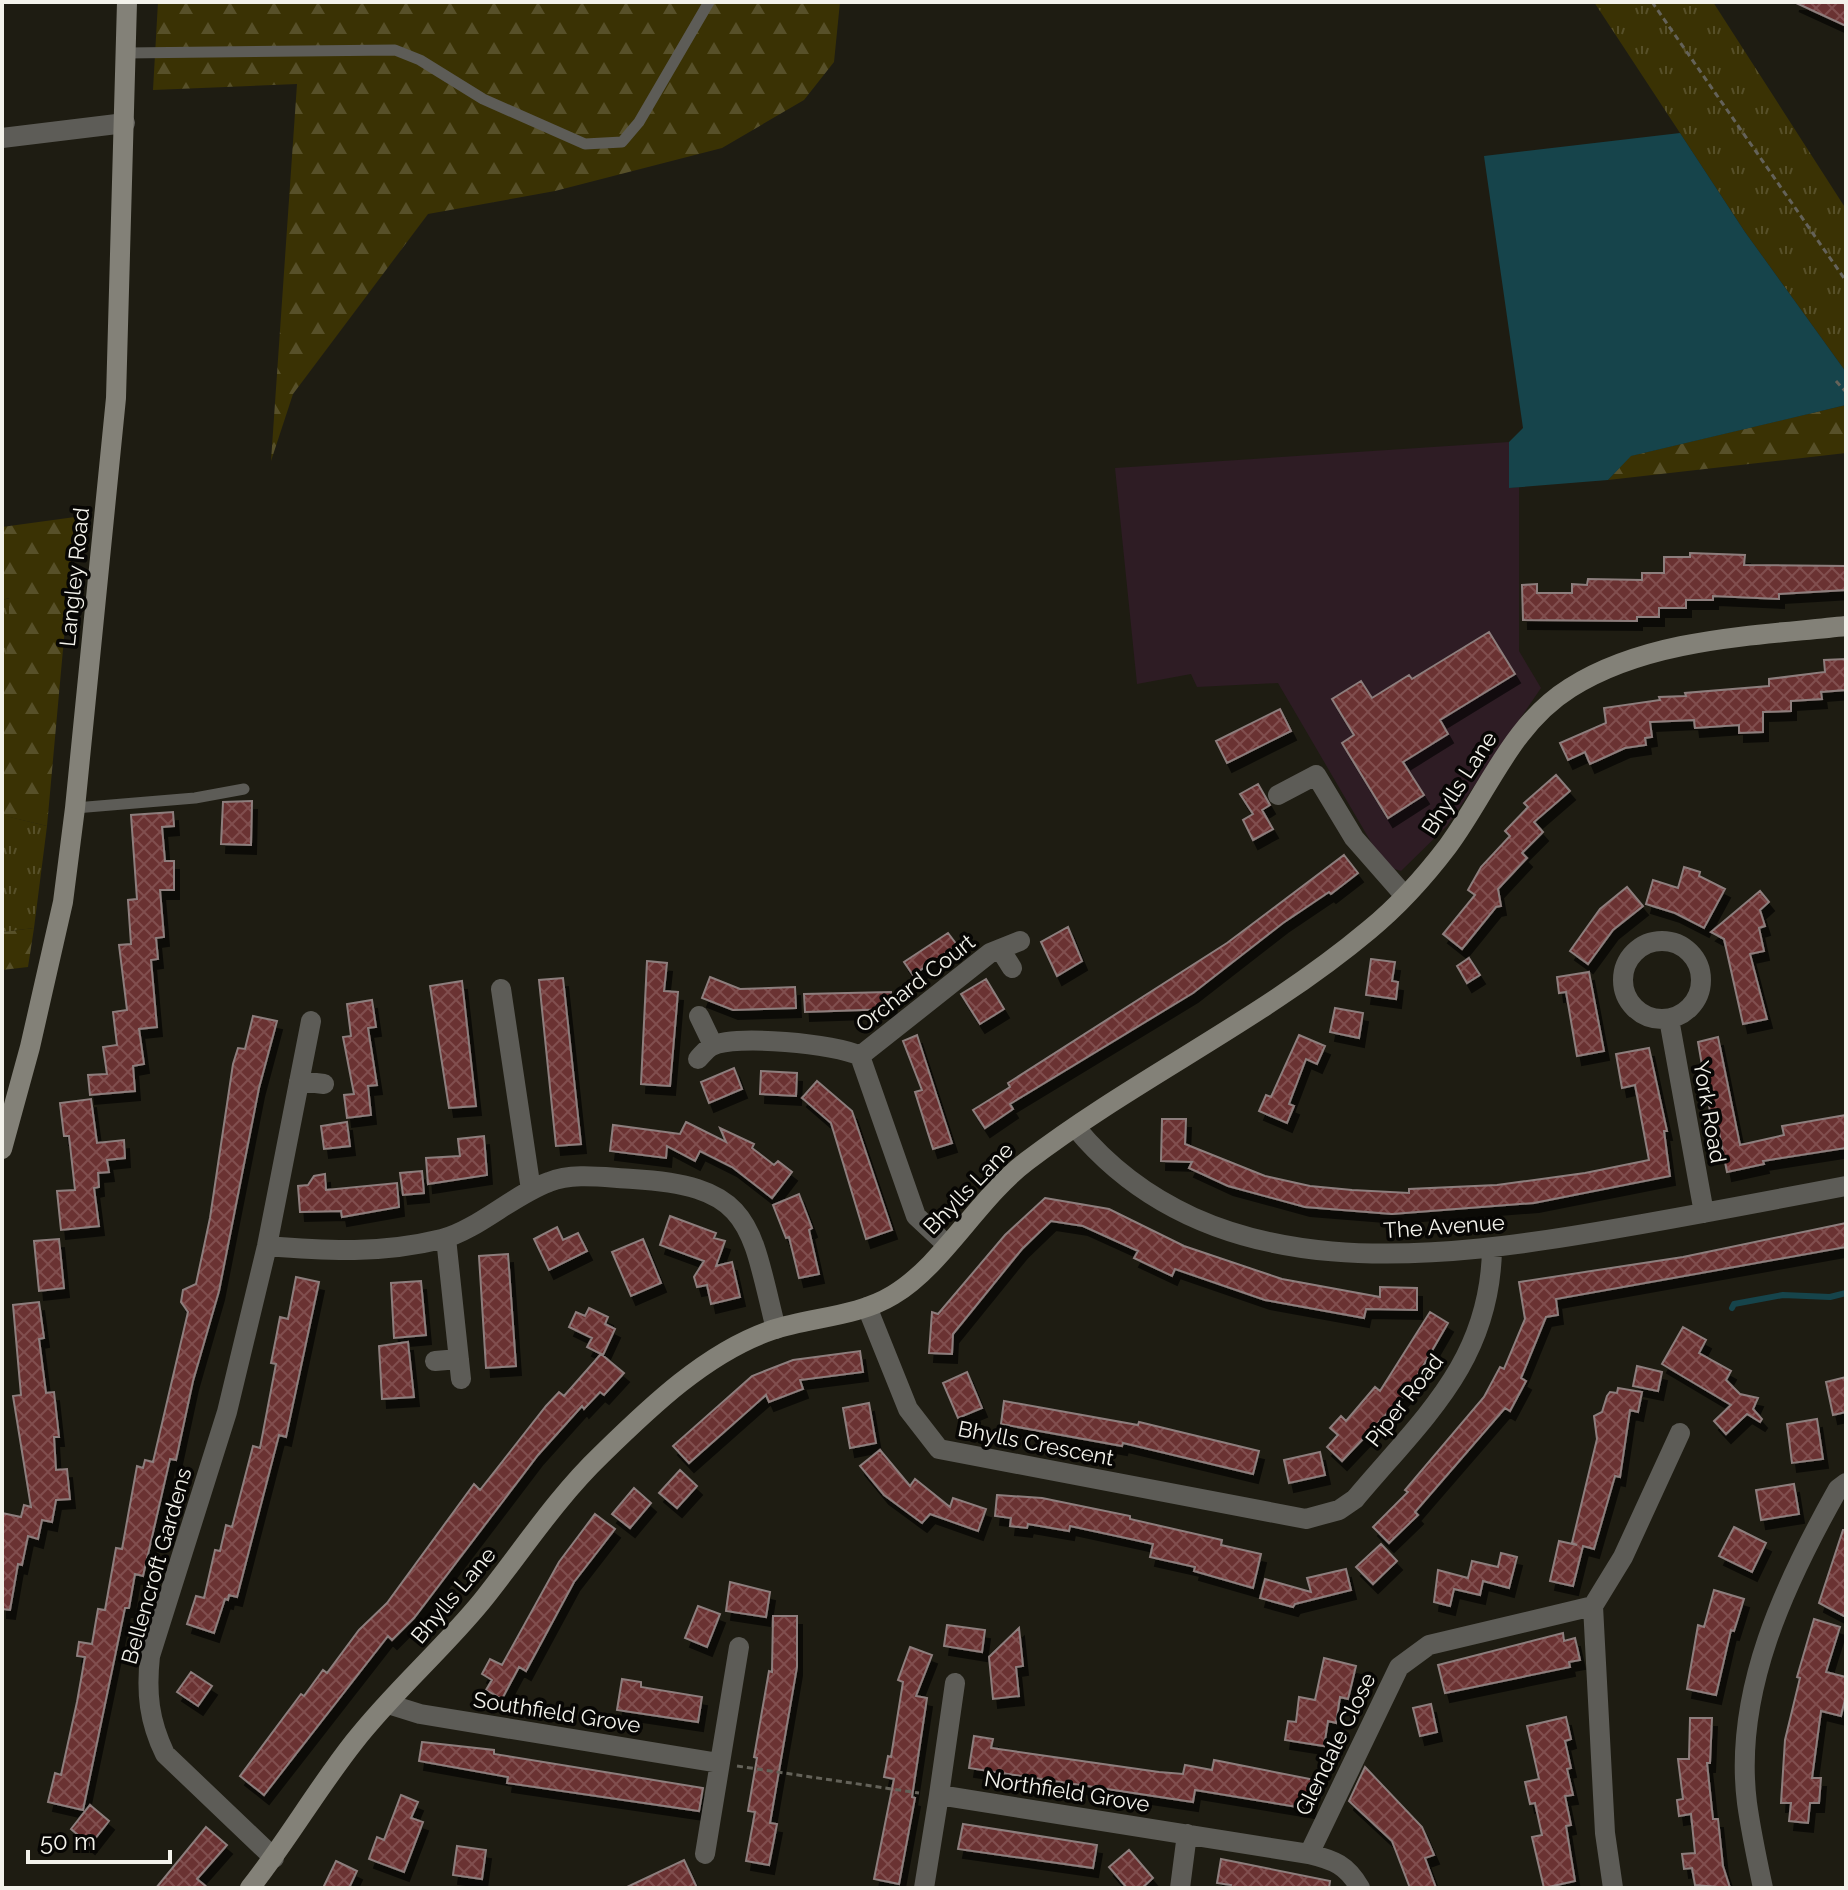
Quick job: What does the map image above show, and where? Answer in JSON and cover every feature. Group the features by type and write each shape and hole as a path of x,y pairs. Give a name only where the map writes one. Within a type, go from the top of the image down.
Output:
{"street":[{"name":"Langley Road","path":"2,1149 30,1047 63,902 75,808 116,398 127,2"},
{"path":"2,138 125,123"},
{"name":"Bhylls Lane","path":"250,1888 356,1738 446,1645 564,1493 602,1453 723,1353 776,1329 867,1307 912,1282 1020,1166 1322,966 1372,928 1448,846 1512,744 1566,690 1608,668 1678,648 1846,626"},
{"path":"1278,795 1316,775 1354,838 1404,895"},
{"name":"Orchard Court","path":"860,1056 1000,949 1020,941"},
{"name":"Orchard Court","path":"1000,949 1012,968"},
{"path":"501,989 531,1190"},
{"path":"699,1016 705,1052 821,1044 860,1056 916,1216 946,1244"},
{"name":"York Road","path":"1669,1019 1704,1213"},
{"name":"Bellencroft Gardens","path":"274,1858 165,1754 156,1735 146,1689 150,1656 227,1412 267,1246 311,1021"},
{"path":"299,1081 324,1084"},
{"name":"The Avenue","path":"1076,1128 1101,1158 1134,1185 1209,1223 1292,1248 1364,1255 1492,1249 1846,1186"},
{"path":"267,1246 351,1252 446,1238 552,1180 586,1176 652,1180 721,1197 740,1213 752,1232 776,1329"},
{"path":"435,1361 460,1369 446,1238"},
{"name":"Piper Road","path":"1282,1516 1306,1519 1323,1516 1355,1499 1455,1380 1477,1334 1486,1303 1492,1249"},
{"name":"Bhylls Crescent","path":"867,1307 908,1409 939,1449 1282,1516"},
{"path":"1613,1888 1605,1833 1593,1606 1623,1557 1680,1433"},
{"path":"1763,1888 1747,1800 1748,1721 1766,1643 1794,1566 1838,1489 1846,1483"},
{"name":"Glendale Close","path":"1309,1854 1399,1667 1429,1645 1593,1606"},
{"path":"705,1854 739,1647"},
{"path":"924,1888 955,1683"},
{"name":"Southfield Grove","path":"388,1704 420,1714 719,1763"},
{"name":"Northfield Grove","path":"939,1795 1309,1854 1336,1860 1350,1871 1360,1888"},
{"path":"1180,1888 1187,1834"}],"lane":[{"path":"126,53 395,50 420,60 483,99 585,144 622,142 639,122 709,2"},
{"path":"75,808 195,798 244,789"}],"path":[{"path":"1652,2 1846,281"},
{"path":"1836,381 1846,392"},
{"path":"719,1763 939,1795"}],"shaded area":[{"path":"1509,442 1509,488 1519,487 1519,651 1541,688 1447,826 1401,871 1385,866 1278,683 1197,687 1191,674 1137,684 1115,468"}],"green space":[{"path":"158,2 840,2 834,62 804,100 722,148 555,191 428,214 293,394 271,461 297,84 153,90"},
{"path":"1594,2 1713,2 1846,209 1846,372 1745,232"},
{"path":"1846,405 1846,453 1608,480 1630,456"},
{"path":"75,517 47,826 5,816 2,811 2,691 9,598 2,600 2,527"},
{"path":"10,598 4,685 2,691 2,600"},
{"path":"2,811 6,816 47,826 34,928 2,932"},
{"path":"34,928 28,967 2,970 2,932"}],"water":[{"path":"1680,133 1745,232 1846,372 1846,405 1631,456 1608,480 1509,488 1509,442 1523,428 1484,156"}],"building":[{"path":"1794,2 1846,2 1846,26"},
{"path":"1690,553 1745,555 1744,565 1846,566 1846,590 1779,594 1779,599 1713,596 1713,600 1686,600 1686,608 1659,608 1659,617 1637,617 1637,621 1523,620 1522,585 1537,584 1537,593 1572,593 1572,584 1587,585 1588,579 1642,580 1642,573 1664,573 1664,557 1690,557"},
{"path":"1489,632 1515,674 1440,720 1448,734 1403,762 1424,795 1388,818 1342,743 1354,735 1332,699 1361,681 1372,698 1409,675 1412,679"},
{"path":"1846,659 1846,690 1821,692 1822,699 1791,701 1791,711 1763,712 1763,732 1739,733 1739,725 1695,728 1694,720 1650,722 1652,737 1645,738 1646,745 1625,748 1590,764 1585,752 1568,760 1560,743 1606,723 1604,708 1660,700 1659,697 1686,696 1685,693 1769,686 1769,679 1825,672 1824,660"},
{"path":"1280,709 1291,731 1227,763 1216,741"},
{"path":"1556,775 1570,791 1534,822 1543,832 1522,853 1527,858 1498,889 1501,906 1496,907 1462,949 1443,934 1475,895 1468,890 1481,867 1510,836 1505,831 1528,807 1524,803"},
{"path":"1258,784 1270,805 1262,810 1273,829 1253,840 1243,820 1253,814 1240,794"},
{"path":"252,801 251,845 221,844 223,802"},
{"path":"173,812 174,826 162,827 165,861 174,861 174,890 160,890 164,937 156,938 158,959 151,960 157,1027 139,1029 144,1064 133,1066 135,1091 90,1095 88,1075 107,1074 103,1047 117,1045 113,1012 127,1010 119,945 131,944 128,900 137,899 131,815"},
{"path":"1344,855 1358,873 1331,894 1329,892 1283,923 1193,993 1010,1104 1013,1109 985,1128 973,1110 1010,1087 1008,1083 1227,943"},
{"path":"1684,867 1700,872 1699,876 1725,889 1704,928 1675,913 1646,904 1653,880 1678,888"},
{"path":"1627,887 1643,906 1613,930 1588,964 1570,951 1600,909"},
{"path":"1760,891 1769,902 1760,910 1765,926 1759,928 1764,951 1750,954 1767,1019 1743,1024 1724,939 1711,932"},
{"path":"1068,927 1082,961 1057,976 1041,942"},
{"path":"948,933 957,945 913,975 904,962"},
{"path":"1469,958 1480,975 1467,983 1457,966"},
{"path":"1371,959 1395,962 1392,981 1398,982 1396,999 1366,995"},
{"path":"647,961 667,963 664,991 678,992 670,1086 641,1084"},
{"path":"1589,972 1604,1051 1577,1056 1566,992 1559,993 1557,977"},
{"path":"710,977 740,989 795,987 796,1008 733,1010 702,998"},
{"path":"563,978 581,1144 556,1146 539,980"},
{"path":"986,979 1004,1009 980,1024 961,994"},
{"path":"462,981 476,1106 449,1108 430,986"},
{"path":"891,992 892,1009 805,1012 804,994"},
{"path":"372,1000 376,1027 368,1028 377,1085 368,1086 371,1115 347,1118 344,1095 354,1094 343,1037 351,1036 347,1004"},
{"path":"1335,1008 1363,1013 1359,1038 1330,1032"},
{"path":"253,1016 277,1021 259,1088 219,1291 193,1381 176,1460 170,1459 143,1576 135,1574 129,1608 125,1608 83,1810 48,1802 55,1773 61,1775 77,1702 85,1657 77,1656 79,1642 92,1644 98,1609 105,1610 116,1548 122,1549 137,1466 143,1468 145,1460 153,1462 188,1312 181,1302 183,1290 196,1284 210,1218 233,1064 238,1048 245,1049"},
{"path":"917,1035 952,1143 933,1149 915,1092 922,1090 903,1041"},
{"path":"1299,1035 1325,1046 1317,1064 1306,1059 1289,1104 1294,1106 1287,1123 1259,1111 1266,1095 1271,1097"},
{"path":"1718,1037 1740,1145 1784,1135 1782,1126 1846,1115 1846,1148 1763,1161 1764,1164 1727,1172 1717,1122 1712,1123 1698,1042"},
{"path":"1649,1048 1667,1131 1664,1131 1670,1176 1534,1203 1392,1214 1305,1207 1228,1186 1189,1168 1192,1162 1161,1161 1162,1119 1186,1119 1185,1144 1265,1176 1310,1186 1352,1190 1409,1193 1409,1189 1497,1185 1585,1173 1649,1160 1635,1085 1622,1088 1616,1054"},
{"path":"734,1068 742,1089 709,1103 701,1082"},
{"path":"761,1071 797,1073 796,1096 760,1094"},
{"path":"817,1081 852,1111 892,1230 866,1239 831,1123 802,1098"},
{"path":"91,1099 97,1143 124,1140 125,1158 107,1160 109,1172 98,1173 99,1187 94,1188 99,1226 61,1230 57,1191 75,1190 69,1136 64,1136 60,1103"},
{"path":"347,1122 350,1146 324,1149 321,1126"},
{"path":"686,1122 726,1142 720,1128 754,1144 752,1148 774,1165 778,1161 792,1172 772,1198 732,1167 700,1151 695,1161 667,1146 666,1158 610,1151 613,1125 680,1134"},
{"path":"484,1136 487,1175 428,1184 426,1158 460,1156 458,1139"},
{"path":"422,1171 424,1193 403,1195 400,1173"},
{"path":"325,1174 326,1190 397,1183 399,1207 342,1217 341,1211 300,1212 298,1186 308,1185 314,1176"},
{"path":"799,1194 812,1228 809,1230 819,1274 799,1278 789,1237 786,1238 773,1205"},
{"path":"1045,1198 1109,1209 1184,1246 1282,1279 1380,1297 1380,1287 1417,1288 1417,1310 1366,1309 1364,1318 1265,1300 1175,1269 1172,1276 1134,1258 1138,1251 1083,1226 1051,1221 1022,1249 953,1334 952,1354 929,1353 932,1312 938,1314 1005,1235"},
{"path":"670,1216 716,1233 714,1238 725,1241 716,1266 732,1262 740,1297 711,1304 707,1285 697,1287 694,1277 704,1261 660,1245"},
{"path":"1846,1223 1846,1247 1556,1299 1558,1315 1546,1317 1521,1378 1526,1381 1510,1411 1505,1408 1415,1512 1418,1515 1389,1543 1373,1527 1408,1492 1405,1490 1484,1397 1500,1367 1504,1369 1525,1319 1519,1282 1683,1257"},
{"path":"557,1227 563,1240 578,1233 587,1251 549,1270 534,1239"},
{"path":"59,1239 64,1288 39,1291 34,1241"},
{"path":"643,1239 661,1283 631,1296 612,1252"},
{"path":"508,1254 516,1366 486,1368 479,1256"},
{"path":"296,1277 319,1282 286,1437 279,1435 237,1597 229,1595 228,1600 225,1599 214,1633 187,1624 196,1596 204,1598 215,1550 220,1551 226,1525 232,1527 253,1446 260,1448 276,1364 271,1363 280,1317 288,1319"},
{"path":"421,1281 426,1335 394,1338 391,1283"},
{"path":"39,1302 44,1338 39,1339 46,1393 54,1392 59,1437 54,1437 56,1470 67,1469 70,1499 56,1500 52,1522 42,1520 38,1539 28,1536 22,1565 18,1564 10,1610 2,1609 2,1513 21,1517 24,1505 31,1507 13,1396 21,1395 13,1305"},
{"path":"589,1308 608,1317 605,1324 615,1329 603,1355 587,1347 592,1338 569,1327 576,1312 585,1316"},
{"path":"1430,1312 1448,1323 1422,1368 1405,1395 1342,1461 1327,1447 1338,1435 1330,1428 1341,1416 1346,1421 1375,1387 1380,1391"},
{"path":"1683,1327 1706,1340 1699,1353 1731,1371 1726,1380 1740,1394 1758,1398 1753,1409 1762,1419 1760,1422 1747,1414 1726,1434 1714,1421 1731,1405 1662,1364"},
{"path":"408,1342 414,1397 382,1399 379,1346"},
{"path":"860,1351 863,1372 800,1380 803,1389 769,1402 766,1395 689,1463 673,1446 752,1376 793,1360"},
{"path":"601,1354 624,1373 604,1395 600,1392 584,1409 582,1406 538,1455 414,1618 392,1640 388,1636 264,1795 240,1776 301,1694 304,1696 323,1670 327,1673 359,1630 387,1603 474,1484 480,1490 546,1406 559,1392 564,1396"},
{"path":"1637,1366 1662,1372 1658,1391 1633,1386"},
{"path":"967,1372 982,1408 958,1418 943,1383"},
{"path":"1846,1377 1846,1412 1833,1415 1826,1382"},
{"path":"1618,1388 1642,1392 1638,1412 1630,1410 1620,1477 1615,1476 1594,1549 1583,1546 1573,1586 1550,1581 1559,1541 1577,1545 1572,1543 1597,1439 1594,1416 1602,1412 1610,1392 1617,1393"},
{"path":"1004,1401 1138,1425 1139,1422 1259,1451 1253,1474 1123,1443 1122,1446 1001,1424"},
{"path":"869,1403 876,1443 850,1448 843,1408"},
{"path":"1817,1419 1823,1459 1792,1463 1787,1424"},
{"path":"880,1450 910,1486 915,1479 950,1507 953,1498 986,1509 978,1531 930,1514 922,1523 884,1495 860,1466"},
{"path":"1320,1452 1325,1475 1289,1483 1284,1460"},
{"path":"680,1470 697,1486 677,1508 659,1493"},
{"path":"1794,1484 1799,1514 1761,1520 1756,1490"},
{"path":"634,1488 651,1503 630,1528 612,1514"},
{"path":"997,1495 1042,1498 1130,1516 1130,1519 1222,1540 1221,1545 1261,1554 1253,1588 1194,1571 1195,1567 1150,1557 1153,1544 1070,1526 1069,1531 1028,1524 1027,1528 1010,1526 1011,1518 995,1516"},
{"path":"595,1514 615,1529 574,1582 526,1671 519,1667 502,1699 486,1690 492,1680 482,1674 490,1659 502,1665 559,1562"},
{"path":"1734,1527 1766,1543 1752,1572 1719,1556"},
{"path":"1843,1530 1846,1530 1846,1617 1819,1603"},
{"path":"1381,1544 1397,1561 1373,1584 1356,1567"},
{"path":"1501,1553 1517,1557 1509,1588 1483,1581 1480,1595 1454,1589 1450,1606 1434,1602 1438,1570 1468,1578 1472,1561 1498,1567"},
{"path":"1346,1569 1351,1590 1293,1607 1260,1598 1265,1579 1311,1592 1307,1578"},
{"path":"730,1582 770,1592 766,1617 726,1611"},
{"path":"1714,1590 1744,1599 1734,1631 1731,1630 1716,1695 1687,1689 1698,1625 1704,1627"},
{"path":"698,1606 720,1614 707,1647 685,1638"},
{"path":"773,1616 797,1616 797,1667 770,1823 777,1824 769,1865 746,1861 755,1812 748,1811 757,1758 754,1757 769,1671 772,1672"},
{"path":"1814,1619 1840,1627 1826,1672 1846,1677 1846,1695 1841,1716 1821,1711 1812,1778 1821,1778 1819,1803 1810,1803 1808,1823 1789,1821 1791,1803 1781,1803 1785,1740 1800,1678 1797,1677"},
{"path":"947,1625 985,1630 982,1652 944,1646"},
{"path":"1019,1628 1023,1666 1016,1667 1019,1696 993,1699 989,1657"},
{"path":"1563,1633 1564,1641 1575,1638 1580,1660 1569,1662 1570,1667 1445,1693 1438,1665"},
{"path":"910,1647 932,1655 916,1696 927,1698 912,1797 915,1798 899,1884 874,1879 894,1779 884,1777 888,1756 891,1757 903,1682 898,1680"},
{"path":"1324,1658 1356,1666 1348,1699 1340,1697 1336,1723 1328,1721 1324,1746 1285,1740 1288,1721 1296,1722 1299,1697 1315,1700"},
{"path":"191,1672 212,1686 198,1706 177,1692"},
{"path":"622,1679 641,1682 641,1687 702,1697 698,1722 617,1710"},
{"path":"1431,1704 1437,1732 1420,1736 1413,1708"},
{"path":"1566,1717 1571,1739 1565,1741 1571,1768 1567,1769 1573,1795 1565,1796 1571,1825 1566,1826 1575,1881 1544,1888 1532,1837 1542,1835 1535,1803 1530,1804 1525,1782 1539,1779 1527,1726"},
{"path":"1690,1718 1712,1718 1710,1763 1707,1763 1713,1819 1718,1819 1723,1866 1730,1888 1695,1885 1692,1868 1684,1869 1682,1854 1695,1853 1691,1814 1679,1816 1677,1800 1683,1799 1678,1759 1689,1759"},
{"path":"974,1736 993,1739 991,1748 1159,1772 1183,1774 1185,1765 1212,1770 1214,1760 1315,1780 1310,1809 1195,1790 1193,1802 969,1768"},
{"path":"422,1742 494,1750 494,1754 703,1788 699,1811 507,1783 508,1777 419,1761"},
{"path":"1365,1767 1422,1827 1434,1855 1425,1858 1436,1888 1410,1888 1392,1841 1349,1801"},
{"path":"401,1795 418,1802 411,1818 423,1822 404,1872 369,1859 377,1837 384,1840"},
{"path":"90,1805 109,1821 90,1845 71,1829"},
{"path":"963,1824 1097,1845 1093,1868 958,1849"},
{"path":"206,1827 227,1845 197,1879 208,1888 156,1888"},
{"path":"457,1846 486,1850 482,1879 453,1875"},
{"path":"1129,1850 1153,1878 1142,1888 1127,1888 1109,1867"},
{"path":"1221,1859 1330,1881 1329,1888 1230,1888 1231,1885 1217,1883"},
{"path":"684,1860 697,1888 625,1888"},
{"path":"336,1861 357,1871 349,1888 323,1888"}],"waterway":[{"path":"1732,1308 1734,1304 1783,1295 1830,1297 1846,1293"}]}
